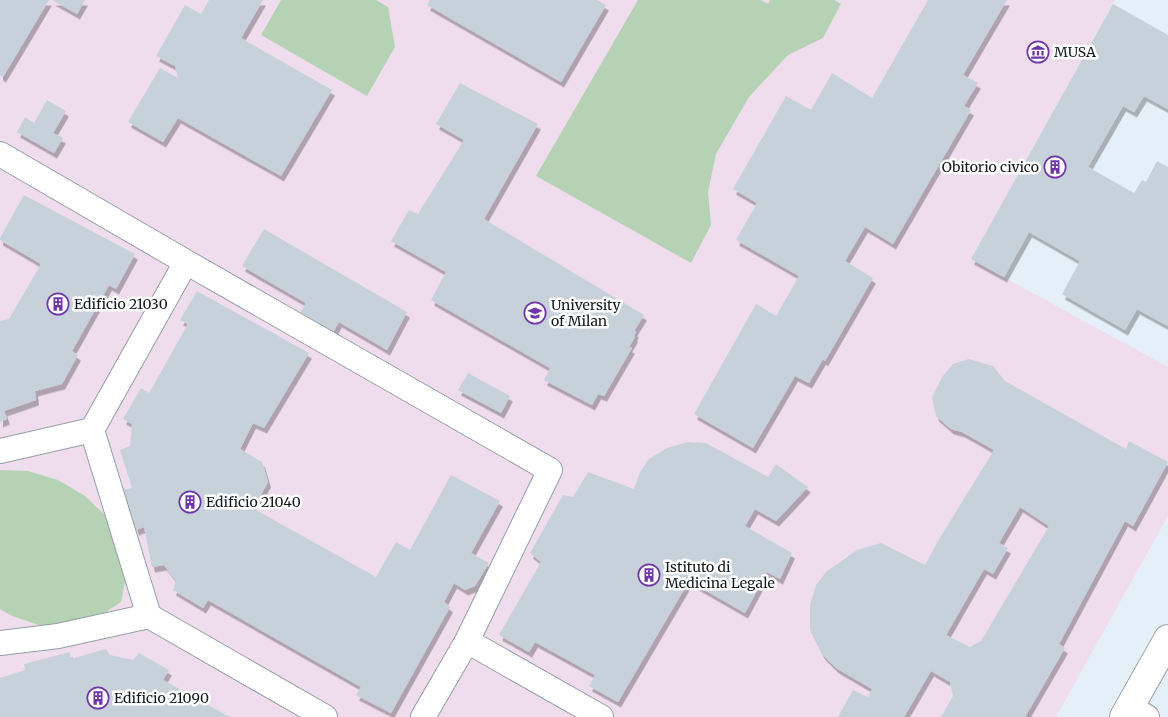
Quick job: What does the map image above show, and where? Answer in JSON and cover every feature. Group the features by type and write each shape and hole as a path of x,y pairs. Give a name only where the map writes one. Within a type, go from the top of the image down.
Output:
{"street":[{"path":"1134,714 1168,640"}],"lane":[{"path":"0,154 550,470 467,641 423,717"},
{"path":"149,616 92,430 186,262"},
{"path":"0,451 92,430"},
{"path":"0,643 58,636 149,616 325,717"},
{"path":"467,641 601,717"}],"shaded area":[{"name":"University of Milan","path":"0,0 1115,0 971,259 1168,367 1168,516 1056,717 0,717"}],"green space":[{"path":"281,0 376,0 388,7 395,47 367,96 261,35"},
{"path":"638,0 761,0 768,4 770,0 834,0 841,4 823,38 788,55 749,97 716,154 708,192 711,225 691,263 536,176"},
{"path":"0,470 28,471 58,480 85,496 109,519 129,561 121,602 85,626 42,626 12,616 0,609"}],"building":[{"path":"0,0 49,0 3,77 0,75"},
{"path":"52,0 85,0 77,14"},
{"path":"209,0 263,0 241,38 332,90 281,176 178,118 163,142 128,122 160,68 178,78 175,66 156,56 185,5 201,14"},
{"path":"430,0 597,0 606,5 561,82 427,5"},
{"path":"928,0 1007,0 963,75 978,83 964,106 971,110 893,244 865,227 845,261 873,278 825,361 823,359 809,383 795,376 753,448 694,414 756,304 776,316 799,276 736,240 757,203 733,189 786,96 811,110 832,73 872,98"},
{"name":"Obitorio civico","path":"1113,4 1168,35 1168,109 1144,96 1134,112 1123,106 1088,167 1134,193 1142,180 1146,182 1157,161 1168,167 1168,326 1137,309 1125,330 1062,294 1080,261 1029,232 1004,277 971,259"},
{"path":"460,83 538,124 484,219 644,315 634,331 636,332 635,337 629,347 632,348 604,396 598,394 592,405 544,380 550,368 431,300 446,272 391,241 409,210 418,214 464,140 436,124"},
{"path":"47,100 66,111 53,133 63,138 54,153 17,132 25,117 34,123"},
{"name":"Edificio 21030","path":"24,195 135,254 116,289 109,285 72,351 78,355 62,384 35,391 36,400 4,411 7,419 0,422 0,321 9,319 41,264 0,240"},
{"path":"264,229 407,312 387,350 339,322 332,334 299,315 306,303 242,266"},
{"name":"Edificio 21040","path":"197,291 309,353 264,428 253,423 240,449 262,462 268,482 259,498 252,502 256,510 376,577 396,542 410,550 451,475 500,501 471,553 489,563 475,586 465,590 454,583 444,602 450,607 391,713 356,695 361,687 208,600 203,608 173,590 176,581 164,565 152,567 144,527 136,530 123,490 132,488 120,450 130,446 132,424 123,419 141,388 149,393 188,324 180,320"},
{"path":"969,359 993,366 1005,381 1126,449 1129,441 1168,462 1133,526 1125,521 1059,644 1065,648 1025,717 941,717 953,696 950,682 931,671 904,717 838,717 853,690 868,697 872,689 836,668 822,654 810,630 810,605 816,585 826,572 857,550 881,543 925,565 994,450 962,432 951,429 936,416 932,398 942,377 953,364","holes":["1020,507 1049,526 981,641 970,647 946,635 984,569 993,574 1008,548 999,543"]},
{"path":"468,373 510,396 501,413 458,390"},
{"name":"Istituto di Medicina Legale","path":"687,442 706,443 768,477 776,464 808,487 776,521 755,509 745,526 792,553 780,579 767,572 745,613 689,581 618,702 589,686 595,675 535,642 529,652 499,635 541,562 530,553 563,495 573,497 588,472 634,489 640,472 649,459 667,448"},
{"name":"Edificio 21090","path":"106,649 110,655 133,660 139,653 169,670 163,680 230,717 0,717 0,678 25,670 24,664 70,652 71,659"}],"place":[{"name":"MUSA","path":"1038,52"},
{"name":"Obitorio civico","path":"1055,167"},
{"name":"Edificio 21030","path":"58,304"},
{"name":"University of Milan","path":"535,313"},
{"name":"Edificio 21040","path":"190,502"},
{"name":"Istituto di Medicina Legale","path":"649,575"},
{"name":"Edificio 21090","path":"98,698"}]}
